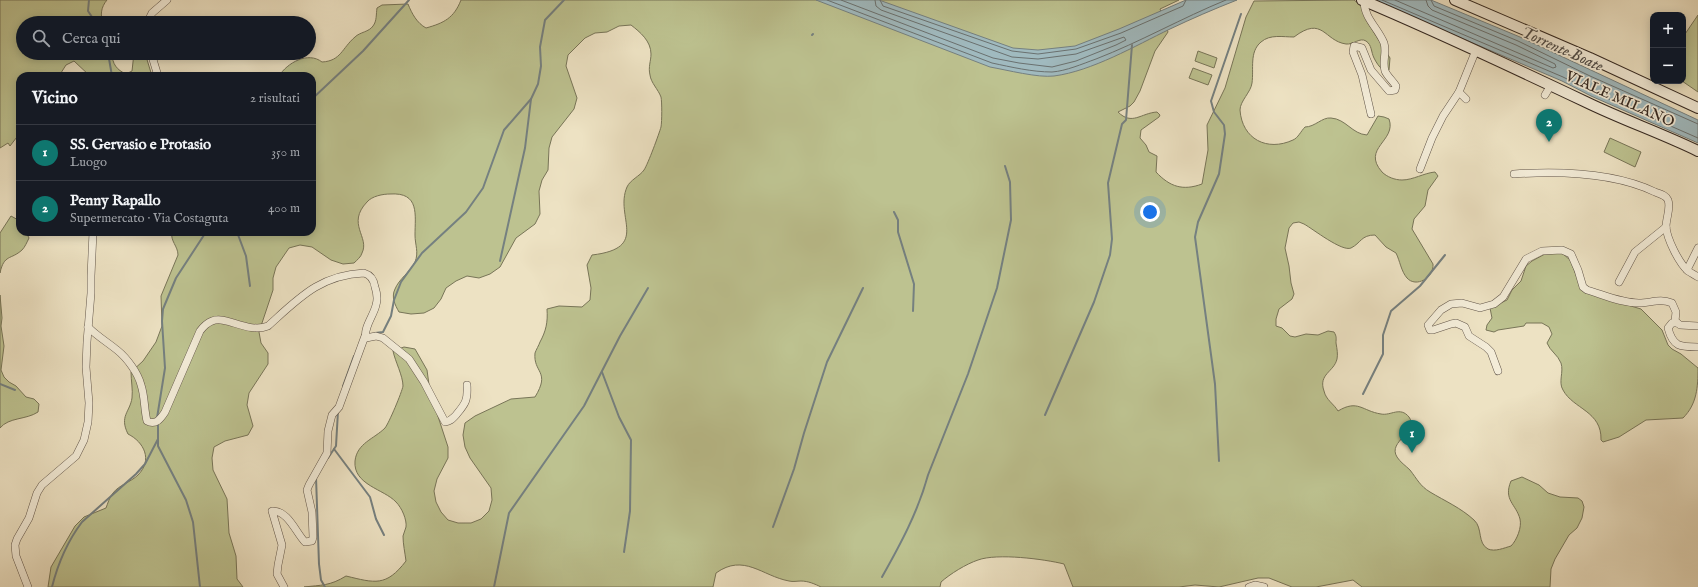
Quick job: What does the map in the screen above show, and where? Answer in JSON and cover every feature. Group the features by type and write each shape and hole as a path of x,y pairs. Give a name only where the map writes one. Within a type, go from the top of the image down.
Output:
{"street":[{"path":"150,16 167,0"},
{"path":"1363,0 1372,26 1383,40 1386,49 1384,66 1385,73 1396,86 1394,90 1390,91 1371,70 1362,48 1354,46 1353,52 1362,75 1371,114"},
{"name":"VIALE MILANO","path":"1363,0 1551,84 1587,103 1670,137 1698,151"},
{"path":"1455,0 1590,58 1698,108"},
{"path":"1420,169 1432,138 1443,116 1460,92 1476,50"},
{"path":"153,60 157,72"},
{"name":"VIALE MILANO","path":"1545,95 1551,84"},
{"path":"1460,92 1466,99"},
{"path":"1514,174 1581,174 1614,179 1641,186 1666,197 1669,202 1666,227 1677,255 1687,270 1698,277"},
{"path":"1619,282 1635,252 1666,227"},
{"path":"28,587 16,556 15,545 17,539 29,518 37,493 42,485 76,456 84,440 89,403 86,367 88,327 92,293 90,276 93,236"},
{"path":"1687,270 1698,248"},
{"path":"1498,370 1491,352 1469,336 1465,328 1456,323 1430,330 1428,325 1441,310 1451,304 1462,303 1480,308 1494,304 1502,298 1526,259 1542,251 1562,250 1571,254 1583,287 1587,290 1626,302 1639,303 1663,300 1672,303 1676,312 1677,323"},
{"path":"88,327 97,336 119,351 135,372 141,383 148,421 151,423 160,419 165,412 200,331 213,320 220,320 256,329 263,328 268,326 309,290 324,282 338,277 364,273 371,277 377,294 377,305 367,327 339,408 332,415 328,431 327,453 307,490 312,512 312,541 305,542 284,515 277,511 272,511 282,545 277,574 284,587"},
{"path":"1698,326 1683,326 1672,322 1668,328 1671,340 1676,344 1686,347 1698,347"},
{"path":"365,336 368,338 376,336 383,338 409,359 424,382 445,422 452,420 464,407 468,396 467,385"},
{"path":"1249,587 1255,585 1264,587"}],"green space":[{"path":"0,0 107,0 103,5 102,16 16,16 16,60 113,60 122,72 86,72 74,61 66,65 62,72 16,72 16,138 10,146 8,143 0,148"},
{"path":"461,0 1179,0 1160,9 1168,32 1155,51 1140,91 1134,102 1130,106 1118,112 1128,118 1137,118 1157,112 1160,115 1141,130 1140,138 1146,145 1149,152 1157,156 1156,172 1161,177 1177,186 1189,187 1202,184 1208,150 1207,125 1225,88 1246,17 1254,1 1354,0 1362,6 1368,23 1390,58 1389,70 1383,70 1379,66 1374,58 1369,44 1364,40 1346,44 1333,39 1323,31 1311,28 1294,37 1277,36 1265,39 1257,46 1253,56 1252,83 1250,90 1240,107 1242,120 1245,129 1251,135 1265,143 1274,144 1293,140 1305,127 1309,127 1328,118 1341,121 1357,132 1367,135 1378,116 1389,119 1390,127 1388,133 1377,150 1375,157 1382,172 1389,177 1399,180 1406,180 1435,172 1438,176 1428,190 1425,206 1414,219 1412,229 1433,264 1433,269 1431,274 1424,280 1419,282 1411,281 1403,272 1396,253 1386,247 1375,235 1367,236 1351,248 1347,248 1341,247 1304,224 1299,222 1293,223 1289,228 1285,248 1294,294 1292,299 1279,309 1276,319 1276,326 1282,328 1290,336 1295,337 1306,334 1318,335 1328,331 1334,332 1336,335 1337,357 1333,367 1323,381 1326,397 1338,411 1350,406 1355,406 1381,414 1402,412 1406,414 1411,422 1410,427 1396,446 1395,451 1397,457 1427,490 1458,508 1477,523 1482,543 1488,549 1497,550 1511,546 1518,533 1520,519 1508,493 1511,481 1522,477 1539,485 1548,493 1560,497 1578,498 1582,501 1584,507 1582,518 1577,528 1569,535 1555,559 1551,569 1550,587 1362,587 1353,580 1316,587 1292,587 1269,578 1258,578 1219,587 1195,585 1179,587 1073,587 1064,564 1045,560 997,557 986,558 973,562 941,582 940,587 821,587 801,581 789,581 744,565 735,565 726,567 716,573 713,587 304,587 330,583 346,576 379,581 392,575 406,561 403,536 406,524 402,511 391,497 370,486 359,476 355,461 356,455 362,446 385,428 398,401 403,386 402,378 393,351 404,347 415,349 427,370 430,392 448,447 448,458 437,479 434,491 436,502 441,512 448,520 458,523 471,523 481,519 489,511 492,500 491,488 470,458 465,447 463,435 465,423 475,416 511,399 535,397 540,388 542,377 536,365 535,353 545,330 547,322 547,309 559,306 582,307 590,300 591,288 587,265 592,255 610,251 621,246 626,238 627,230 624,198 627,187 630,182 644,170 651,156 661,127 661,97 649,72 651,49 644,37 631,25 619,26 607,32 595,33 585,38 568,55 566,66 577,98 574,109 552,137 549,148 548,170 542,180 539,191 540,214 535,224 516,238 500,267 490,274 479,278 467,276 456,281 446,288 441,299 434,308 424,313 411,314 399,312 393,295 399,282 415,262 417,252 414,206 407,197 400,194 387,194 375,197 369,200 361,210 358,217 358,224 364,247 361,256 354,263 343,264 331,260 312,247 300,245 289,248 276,267 273,278 273,290 259,332 261,343 268,353 268,364 249,393 247,405 253,426 248,435 225,441 214,447 212,458 213,470 227,499 229,533 236,556 237,579 243,587 48,587 51,567 75,526 84,517 106,508 113,493 118,488 132,480 143,469 146,458 145,452 134,437 128,434 125,418 132,398 131,372 143,361 156,342 162,326 161,296 178,255 172,236 316,236 316,72 282,72 292,63 298,60 316,59 322,62 337,57 355,37 371,28 375,22 377,8 382,5 408,4 415,18 426,28 448,19"},
{"path":"1698,15 1698,92 1686,84 1686,33"},
{"path":"1198,51 1217,58 1214,68 1195,61"},
{"path":"133,60 147,60 151,72 130,72 132,71"},
{"path":"1193,68 1212,75 1208,85 1189,78"},
{"path":"1610,138 1641,152 1635,167 1604,152"},
{"path":"11,216 16,219 16,236 28,236 29,238 22,250 6,260 0,273 0,233"},
{"path":"1562,253 1570,260 1581,287 1641,309 1662,330 1668,345 1698,368 1696,395 1688,413 1683,418 1646,420 1619,437 1603,442 1601,440 1600,430 1592,416 1573,402 1563,390 1561,384 1561,363 1547,343 1552,334 1549,327 1542,323 1526,323 1524,326 1494,332 1486,330 1487,325 1492,318 1490,308 1507,300 1512,290 1521,281 1526,266 1545,254"},
{"path":"0,295 2,318 1,326 4,346 1,370 4,377 9,382 16,386 26,397 34,399 39,404 38,412 33,415 8,422 0,428"}],"water":[{"path":"816,0 879,0 1013,48 1038,50 1075,46 1186,0 1237,0 1211,10 1128,50 1083,69 1054,76 1047,76 1031,75 990,67"},
{"path":"1372,0 1431,0 1520,37 1698,120 1698,143 1591,96 1562,81"}],"waterway":[{"path":"89,0 88,11 91,16"},
{"path":"316,95 363,51 409,0"},
{"path":"375,333 383,332 391,316 394,300 401,282 422,253 466,212 483,188 504,130 531,99 538,84 541,66 540,47 545,20 564,0"},
{"path":"1219,461 1215,384 1195,237 1198,222 1219,174 1225,134 1224,125 1214,112 1211,101 1241,14"},
{"path":"1045,415 1094,302 1110,255 1112,239 1108,183 1122,124 1126,120 1132,45"},
{"path":"109,60 111,72"},
{"path":"500,261 525,148 531,99"},
{"path":"882,577 914,515 928,475 968,374 997,288 1011,220 1010,182 1005,166"},
{"path":"894,212 898,220 898,232 914,284 913,311"},
{"path":"157,418 165,368 162,321 163,309 176,278 203,236"},
{"path":"238,236 246,256 250,286"},
{"path":"1363,394 1383,354 1383,335 1391,311 1420,286 1445,255"},
{"path":"494,587 509,513 584,406 620,336 648,288"},
{"path":"773,527 794,469 827,362 863,288"},
{"path":"343,386 354,356"},
{"path":"602,372 619,417 631,440 630,511 624,552"},
{"path":"0,384 15,390"},
{"path":"328,458 336,446 338,411"},
{"path":"158,423 158,446 186,500 193,522 200,587"},
{"path":"52,587 64,553 82,522 136,474 145,464 158,439"},
{"path":"334,449 370,497 376,519 384,535"},
{"path":"316,477 319,564 321,580 325,587"}],"place":[{"name":"Penny Rapallo","path":"1549,142"},
{"name":"SS. Gervasio e Protasio","path":"1412,453"}],"water label":[{"name":"Torrente Boate","path":"1562,50"}]}
